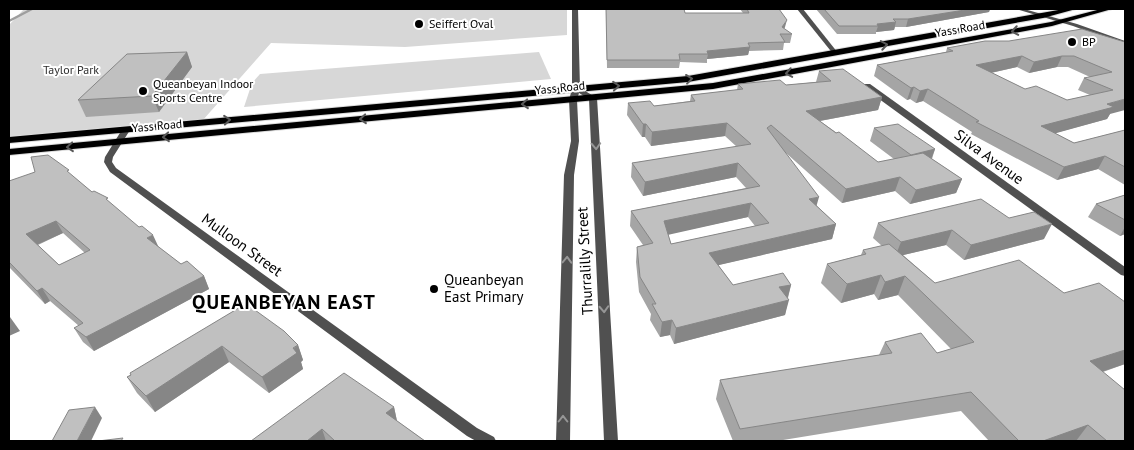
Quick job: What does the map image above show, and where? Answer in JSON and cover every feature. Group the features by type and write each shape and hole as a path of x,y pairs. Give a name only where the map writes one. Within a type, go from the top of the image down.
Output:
{"main road":[{"name":"Yass Road","path":"9,140 697,78 1043,16 1072,9"},
{"name":"Yass Road","path":"9,152 713,86 1063,22 1108,9"},
{"path":"836,54 837,64"},
{"path":"191,135 197,123"}],"street":[{"name":"Thurralilly Street","path":"563,441 569,184 575,137 573,100 576,89 575,9"},
{"path":"800,9 836,54"},
{"path":"1019,9 1125,44"},
{"path":"837,64 848,72"},
{"name":"Silva Avenue","path":"860,81 1125,272"},
{"path":"576,89 593,98"},
{"name":"Thurralilly Street","path":"593,98 611,441"},
{"name":"Mulloon Street","path":"126,130 108,162 116,172 452,417 489,441"}],"green space":[{"name":"Taylor Park","path":"24,9 567,9 567,35 405,47 271,43 203,120 9,138 9,25"},
{"path":"539,52 551,79 244,107 252,83 260,74"}],"building":[{"path":"606,9 684,9 685,13 749,13 747,9 779,9 787,20 782,27 792,34 780,34 785,42 748,43 750,47 707,51 708,54 679,54 680,60 607,60"},
{"path":"824,9 971,9 908,19 893,19 896,22 877,24 878,26 839,26"},
{"path":"1082,29 1125,42 1125,99 1107,104 1114,107 1041,126 1074,143 1125,130 1125,167 1105,156 1064,167 976,122 979,121 928,89 920,91 914,87 911,88 877,65 953,51 947,48 985,41 1009,41","holes":["1022,56 1034,62 1062,56 1074,56 1112,72 1084,78 1113,90 1067,100 1036,86 1025,89 976,65"]},
{"path":"187,52 152,96 78,100 127,54"},
{"path":"843,69 882,97 806,111 836,133 839,132 878,162 923,153 962,179 916,190 900,177 846,189 771,125 767,128 819,197 809,199 836,224 709,253 733,285 783,273 791,285 779,287 789,300 676,328 672,320 662,322 652,304 656,304 640,277 637,247 653,243 631,211 760,186 738,163 645,182 632,163 751,144 727,123 652,132 646,124 643,124 628,103 650,101 654,106 695,101 691,95 743,89 738,84 780,80 786,85 831,81 819,71","holes":["751,203 769,223 671,244 664,221"]},
{"path":"898,124 935,149 911,155 874,128"},
{"path":"48,155 69,170 67,171 92,192 94,191 108,198 106,199 139,227 142,226 153,235 147,238 181,264 187,261 204,276 86,337 74,328 83,323 42,288 37,291 9,262 9,181 35,172 31,157","holes":["56,221 90,250 59,265 26,234"]},
{"path":"1125,195 1125,220 1096,204"},
{"path":"981,199 1009,218 1034,212 1052,224 971,245 952,230 901,242 878,223"},
{"path":"889,244 935,283 1019,260 1064,293 1099,283 1125,302 1125,350 1090,361 1125,390 1125,441 1107,441 1088,425 1043,441 1019,441 971,392 740,429 720,380 892,353 885,342 921,333 937,353 974,342 905,276 885,282 881,275 847,284 827,264 866,254 863,250"},
{"path":"248,305 284,331 298,345 293,348 297,353 262,377 222,346 146,396 127,377 131,375 130,373 242,306"},
{"path":"344,373 394,407 386,413 425,441 335,441 322,429 307,441 251,441"},
{"path":"95,407 77,441 52,441 69,410"},
{"path":"123,438 121,441 98,441"}],"waterway":[{"path":"9,21 32,9"}],"place":[{"name":"Seiffert Oval","path":"419,24"},
{"name":"BP","path":"1072,42"},
{"name":"Queanbeyan Indoor Sports Centre","path":"143,91"},
{"name":"Queanbeyan East Primary","path":"434,289"}],"district":[{"name":"QUEANBEYAN EAST","path":"284,302"}]}
